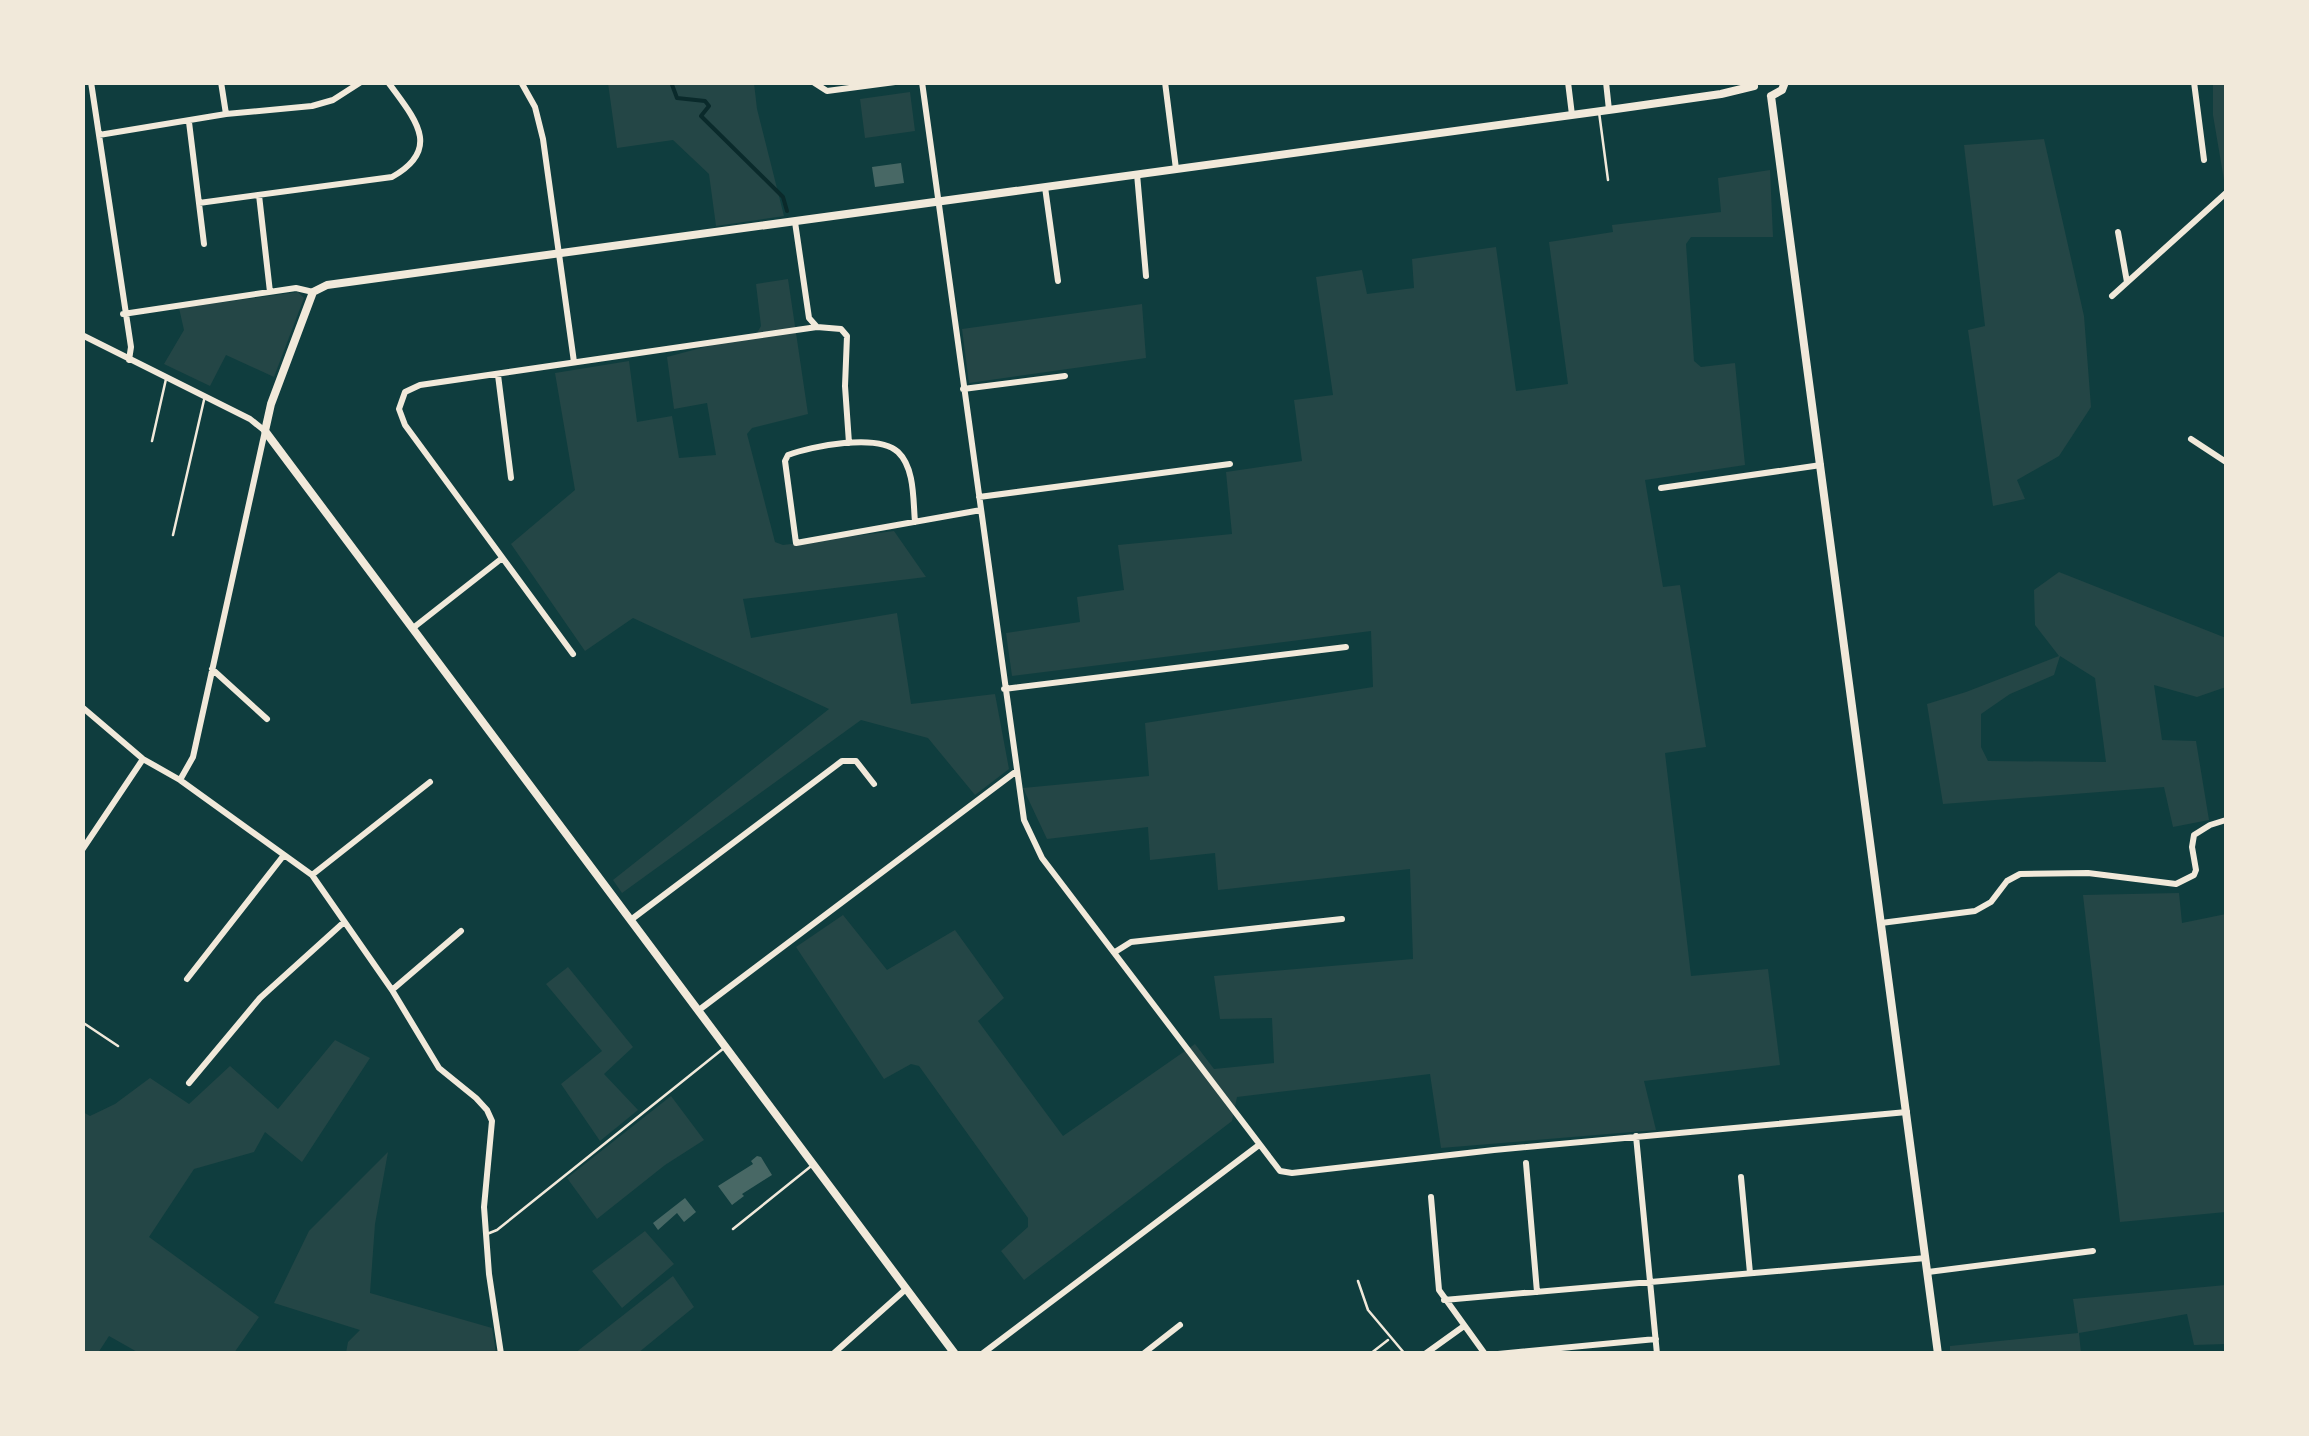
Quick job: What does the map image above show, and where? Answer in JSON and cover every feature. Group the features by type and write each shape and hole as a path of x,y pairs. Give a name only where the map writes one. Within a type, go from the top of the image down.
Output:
{"street":[{"path":"91,82 129,360"},
{"path":"221,82 226,114"},
{"path":"99,135 226,114 312,106 333,100 361,82"},
{"path":"199,203 392,178 405,170 419,152 420,130 388,82"},
{"path":"521,82 540,122 574,362"},
{"path":"813,82 827,91 895,82"},
{"path":"922,82 1024,820 1042,858 1280,1171 1292,1174 1636,1136 1906,1112"},
{"path":"1165,82 1176,169"},
{"path":"1568,82 1572,115"},
{"path":"1604,111 1606,82"},
{"path":"123,314 296,288 313,292 327,285 1604,111 1721,94 1754,84 1758,92 1771,96 1782,90 1785,82"},
{"path":"2194,82 2204,160"},
{"path":"1771,96 1938,1354"},
{"path":"189,122 204,244"},
{"path":"1137,174 1146,276"},
{"path":"1044,187 1058,281"},
{"path":"2112,296 2226,193"},
{"path":"259,195 270,292"},
{"path":"795,222 809,318 816,327"},
{"path":"2118,232 2127,282"},
{"path":"180,780 193,757 272,404 313,292"},
{"path":"573,654 404,425 398,409 406,392 420,385 816,327 846,332 849,443"},
{"path":"82,335 250,420 265,432 955,1354"},
{"path":"498,374 511,478"},
{"path":"963,389 1065,376"},
{"path":"2191,439 2226,462"},
{"path":"915,522 911,482 898,452 884,444 849,443 788,455 785,461 796,543 915,522 981,510"},
{"path":"979,496 1230,464"},
{"path":"1661,488 1821,465"},
{"path":"413,628 501,558"},
{"path":"1004,689 1346,647"},
{"path":"212,669 267,720"},
{"path":"82,707 142,760 180,780 312,875 392,990 440,1068 488,1110 492,1121 484,1207 501,1354"},
{"path":"82,850 142,760"},
{"path":"632,918 842,760 856,761 874,784"},
{"path":"699,1010 1015,772"},
{"path":"312,875 430,782"},
{"path":"1882,922 1975,911 1991,902 2006,881 2020,874 2088,873 2176,884 2196,870 2194,835 2226,820"},
{"path":"187,980 284,855"},
{"path":"1114,952 1131,942 1342,919"},
{"path":"189,1083 260,998 343,922"},
{"path":"392,990 461,931"},
{"path":"1636,1136 1657,1354"},
{"path":"982,1354 1259,1145"},
{"path":"1526,1163 1537,1292"},
{"path":"1740,1177 1750,1273"},
{"path":"1431,1197 1439,1290 1484,1354"},
{"path":"1928,1272 2093,1251"},
{"path":"1444,1300 1926,1258"},
{"path":"833,1354 906,1288"},
{"path":"1143,1354 1180,1326"},
{"path":"1425,1354 1464,1326"},
{"path":"1498,1354 1656,1338"}],"lane":[{"path":"1604,111 1608,180"},
{"path":"152,441 166,378"},
{"path":"173,535 205,397"},
{"path":"82,1022 118,1046"},
{"path":"486,1234 498,1230 726,1047"},
{"path":"733,1229 814,1164"},
{"path":"1358,1282 1368,1310 1405,1354"},
{"path":"1370,1354 1390,1339"}],"shaded area":[{"path":"608,83 754,83 784,216 716,226 709,174 673,140 617,148"},
{"path":"2213,83 2226,83 2224,180 2213,115"},
{"path":"910,92 915,131 865,138 860,99"},
{"path":"2044,139 2084,316 2091,407 2059,456 2017,480 2025,499 1993,506 1968,330 1985,326 1964,145"},
{"path":"1770,170 1773,237 1691,237 1686,244 1694,361 1701,367 1735,363 1745,465 1645,480 1663,587 1680,585 1706,747 1665,753 1691,976 1768,969 1780,1065 1644,1081 1656,1130 1441,1148 1430,1074 1237,1097 1232,1121 1024,1280 1001,1251 1028,1227 1028,1218 919,1066 911,1064 884,1079 796,947 843,915 887,970 955,930 1004,998 978,1021 1063,1136 1195,1044 1214,1069 1274,1063 1272,1018 1220,1019 1214,976 1413,959 1410,869 1218,890 1215,853 1150,860 1148,827 1047,839 1023,788 1149,776 1145,723 1373,687 1371,631 1012,676 1006,633 1080,622 1077,597 1124,590 1118,545 1232,534 1226,472 1302,461 1294,400 1333,395 1316,277 1362,270 1367,294 1414,288 1412,259 1496,247 1516,391 1568,384 1549,242 1613,232 1612,225 1721,212 1718,178"},
{"path":"788,279 808,414 752,428 747,434 775,542 783,545 894,531 926,577 743,599 751,638 897,613 911,704 995,694 1009,769 975,795 928,738 861,720 622,893 613,880 829,709 633,618 585,651 511,544 575,490 555,373 629,361 637,422 672,416 679,458 716,455 707,403 674,409 667,357 757,333 761,326 756,284"},
{"path":"298,292 304,298 274,377 226,355 210,386 164,364 184,330 179,308"},
{"path":"1142,304 1146,358 969,383 962,329"},
{"path":"2059,572 2226,638 2226,687 2197,697 2154,685 2162,740 2196,741 2209,820 2173,827 2164,787 1943,804 1927,704 2059,656 2035,625 2034,590","holes":["2060,656 2095,678 2106,762 1988,761 1981,747 1981,714 2010,694 2054,675"]},
{"path":"2179,893 2182,923 2226,914 2226,1212 2120,1222 2083,895"},
{"path":"568,967 633,1047 604,1074 638,1110 600,1141 561,1084 602,1051 546,984"},
{"path":"335,1040 370,1058 302,1162 265,1132 254,1152 194,1169 149,1237 259,1317 234,1353 139,1353 109,1336 98,1353 83,1353 83,1112 90,1116 115,1104 150,1078 189,1104 230,1066 278,1109"},
{"path":"671,1096 704,1140 665,1165 597,1219 567,1178"},
{"path":"388,1152 375,1224 370,1293 492,1328 496,1353 346,1353 348,1342 360,1330 274,1303 309,1231"},
{"path":"645,1231 674,1264 622,1308 592,1271"},
{"path":"673,1276 694,1307 638,1353 575,1353"},
{"path":"2226,1285 2226,1344 2194,1345 2187,1314 2079,1333 2081,1353 1950,1353 1950,1346 2078,1333 2073,1299"}],"building":[{"path":"901,163 904,183 875,187 872,167"},
{"path":"757,1156 772,1175 732,1205 718,1186 753,1164 751,1161"},
{"path":"685,1198 696,1212 684,1222 677,1213 658,1230 653,1223"}],"waterway":[{"path":"671,82 677,98 705,101 709,106 701,116 783,197 787,211"}]}
